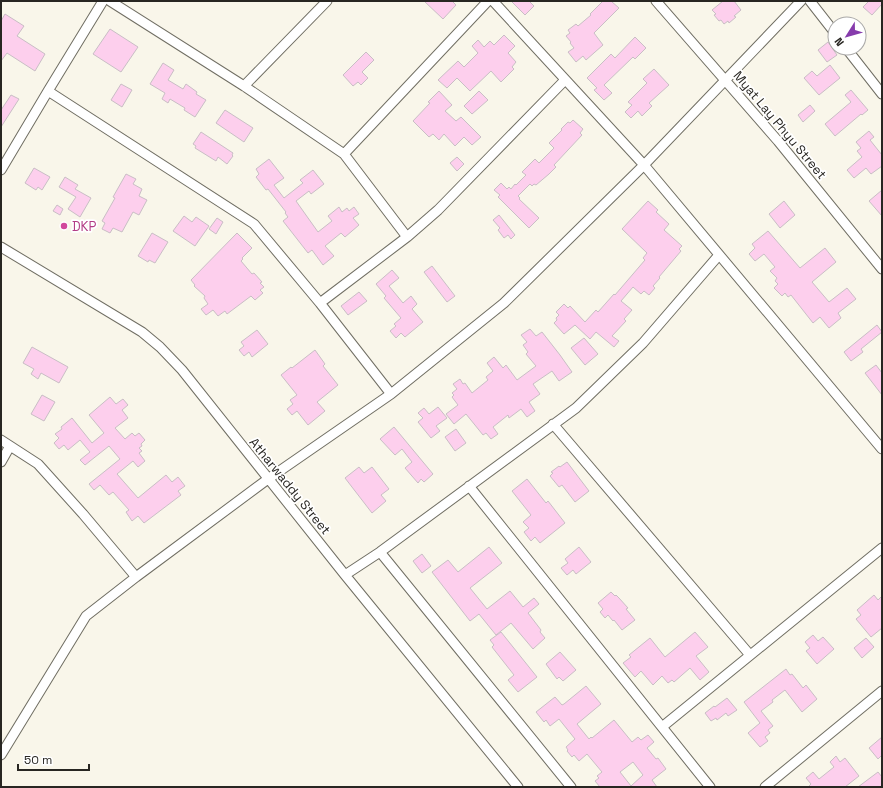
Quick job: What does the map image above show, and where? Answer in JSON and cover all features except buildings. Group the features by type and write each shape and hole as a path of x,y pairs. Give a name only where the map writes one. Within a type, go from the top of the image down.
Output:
{"street":[{"path":"1,170 103,1"},
{"path":"110,1 244,86 344,154 408,237"},
{"path":"244,86 327,1"},
{"path":"344,154 488,1"},
{"path":"493,1 644,165 882,450"},
{"name":"Myat Lay Phyu Street","path":"656,1 778,141 882,269"},
{"path":"1,755 86,616 136,577 268,480 391,394 504,303 644,165 801,1"},
{"path":"810,1 827,23"},
{"path":"853,56 881,91"},
{"path":"320,303 408,237 438,210 565,80"},
{"path":"48,90 254,224 320,303 391,394"},
{"name":"Atharwaddy Street","path":"1,247 142,332 160,347 182,370 268,480 518,787"},
{"path":"345,575 380,552 576,408 642,342 719,255"},
{"path":"553,424 750,655"},
{"path":"1,440 38,464 83,514 136,577"},
{"path":"1,462 10,446"},
{"path":"469,486 710,787"},
{"path":"662,727 882,548"},
{"path":"380,552 571,787"},
{"path":"765,787 882,691"}],"place":[{"name":"DKP","path":"64,226"}]}
